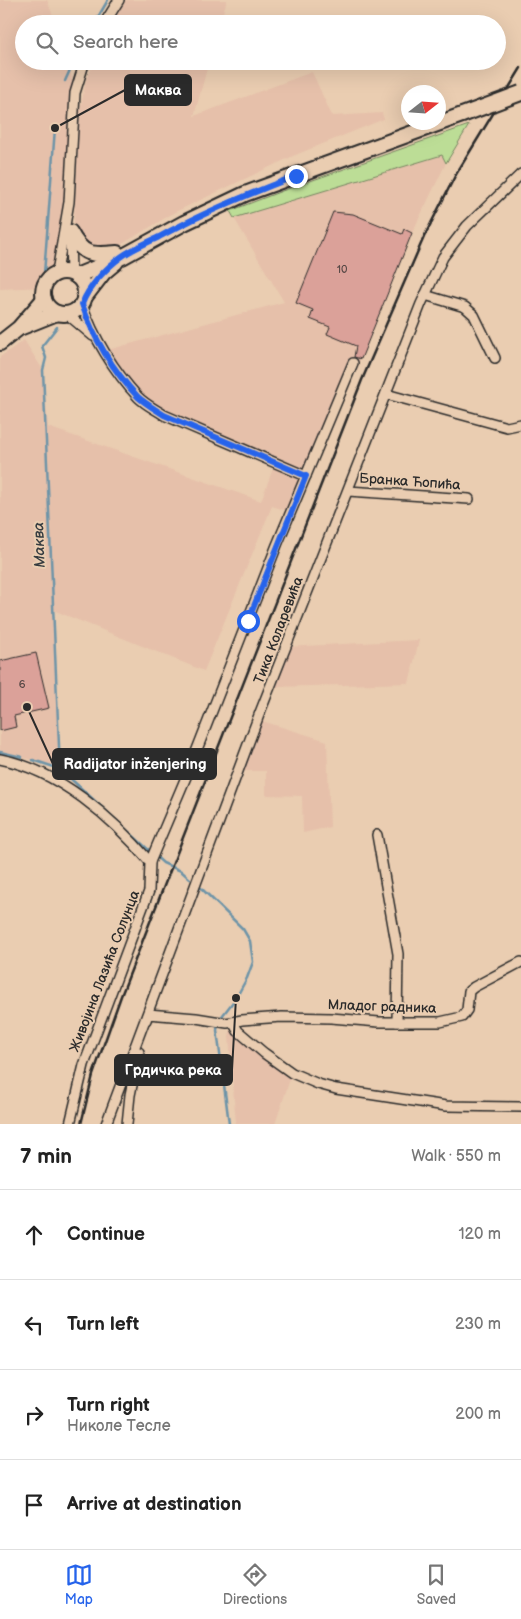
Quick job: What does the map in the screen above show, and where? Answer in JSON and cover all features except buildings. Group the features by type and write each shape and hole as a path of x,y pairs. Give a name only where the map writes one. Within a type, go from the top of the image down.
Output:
{"main road":[{"path":"73,275 126,254 200,215 245,194 521,93"},
{"path":"70,232 81,249 88,253 95,255 126,254"},
{"path":"19,328 78,308 104,272 126,254"},
{"path":"62,313 51,310 44,299 44,287 54,275 65,273 73,275 83,286 83,301"},
{"path":"0,343 19,328 44,299"}],"street":[{"path":"110,15 119,0"},
{"path":"54,275 58,266 68,202 75,93 82,70"},
{"name":"Тика Коларевића","path":"106,1124 259,716 425,295 442,257 466,226 521,174"},
{"path":"68,202 73,275"},
{"path":"425,295 465,307 474,315 496,358"},
{"path":"83,301 87,320 97,340 128,385 147,404 164,415 306,476"},
{"path":"62,313 97,340"},
{"path":"0,759 37,771 83,798 151,860 353,363"},
{"path":"386,394 507,428 521,424"},
{"name":"Бранка Ћопића","path":"348,491 469,499"},
{"path":"377,835 398,954 397,1022"},
{"name":"Живојина Лазића Солунца","path":"70,1124 84,1065 149,891 151,860"},
{"name":"Младог радника","path":"148,1014 217,1022 282,1017 440,1022 462,1016 467,1010 469,991 521,962"},
{"path":"127,1124 130,1095 148,1014"},
{"path":"233,1022 238,1031 264,1053 292,1073 318,1084 336,1089 446,1106 521,1107"}],"shaded area":[{"path":"0,0 47,0 53,15 15,15 15,70 70,70 75,93 69,202 54,275 44,287 0,289"},
{"path":"119,0 227,0 222,15 110,15"},
{"path":"90,70 207,70 194,116 312,72 332,116 382,113 384,119 293,156 175,212 104,255 73,238 80,111 86,80"},
{"path":"443,155 446,163 412,233 358,365 353,363 291,512 272,506 204,671 53,610 60,769 0,752 0,357 24,340 43,370 48,427 261,501 275,463 147,404 104,351 284,302 234,218"},
{"path":"419,640 409,683 276,687 262,721 327,741 330,827 303,833 302,796 266,795 266,771 238,771 286,647"},
{"path":"233,1022 292,1073 275,1124 236,1124 229,1036"}],"green space":[{"path":"469,125 446,163 442,155 234,218 230,211 282,191"}],"waterway":[{"name":"Маква","path":"99,15 108,0"},
{"name":"Маква","path":"65,81 70,70"},
{"name":"Маква","path":"44,274 55,128"},
{"name":"Маква","path":"57,327 42,346 46,358 43,370 60,769"},
{"path":"0,752 22,757"},
{"path":"33,760 60,769 163,863 181,871 190,879"},
{"path":"201,888 243,929 250,941 253,962 236,998 219,1020"},
{"path":"218,1025 217,1030 229,1124"}],"railway":[{"path":"81,1124 93,1075 121,996 362,380 424,237 455,176 521,68"}],"place":[{"name":"Маква","path":"55,128"},
{"name":"Radijator inženjering","path":"27,707"},
{"name":"Грдичка река","path":"236,998"}],"route":[{"path":"248,621 306,476 164,415 147,404 128,385 97,340 87,320 82,304 91,287 122,256 212,209 245,194 296,176"}]}
